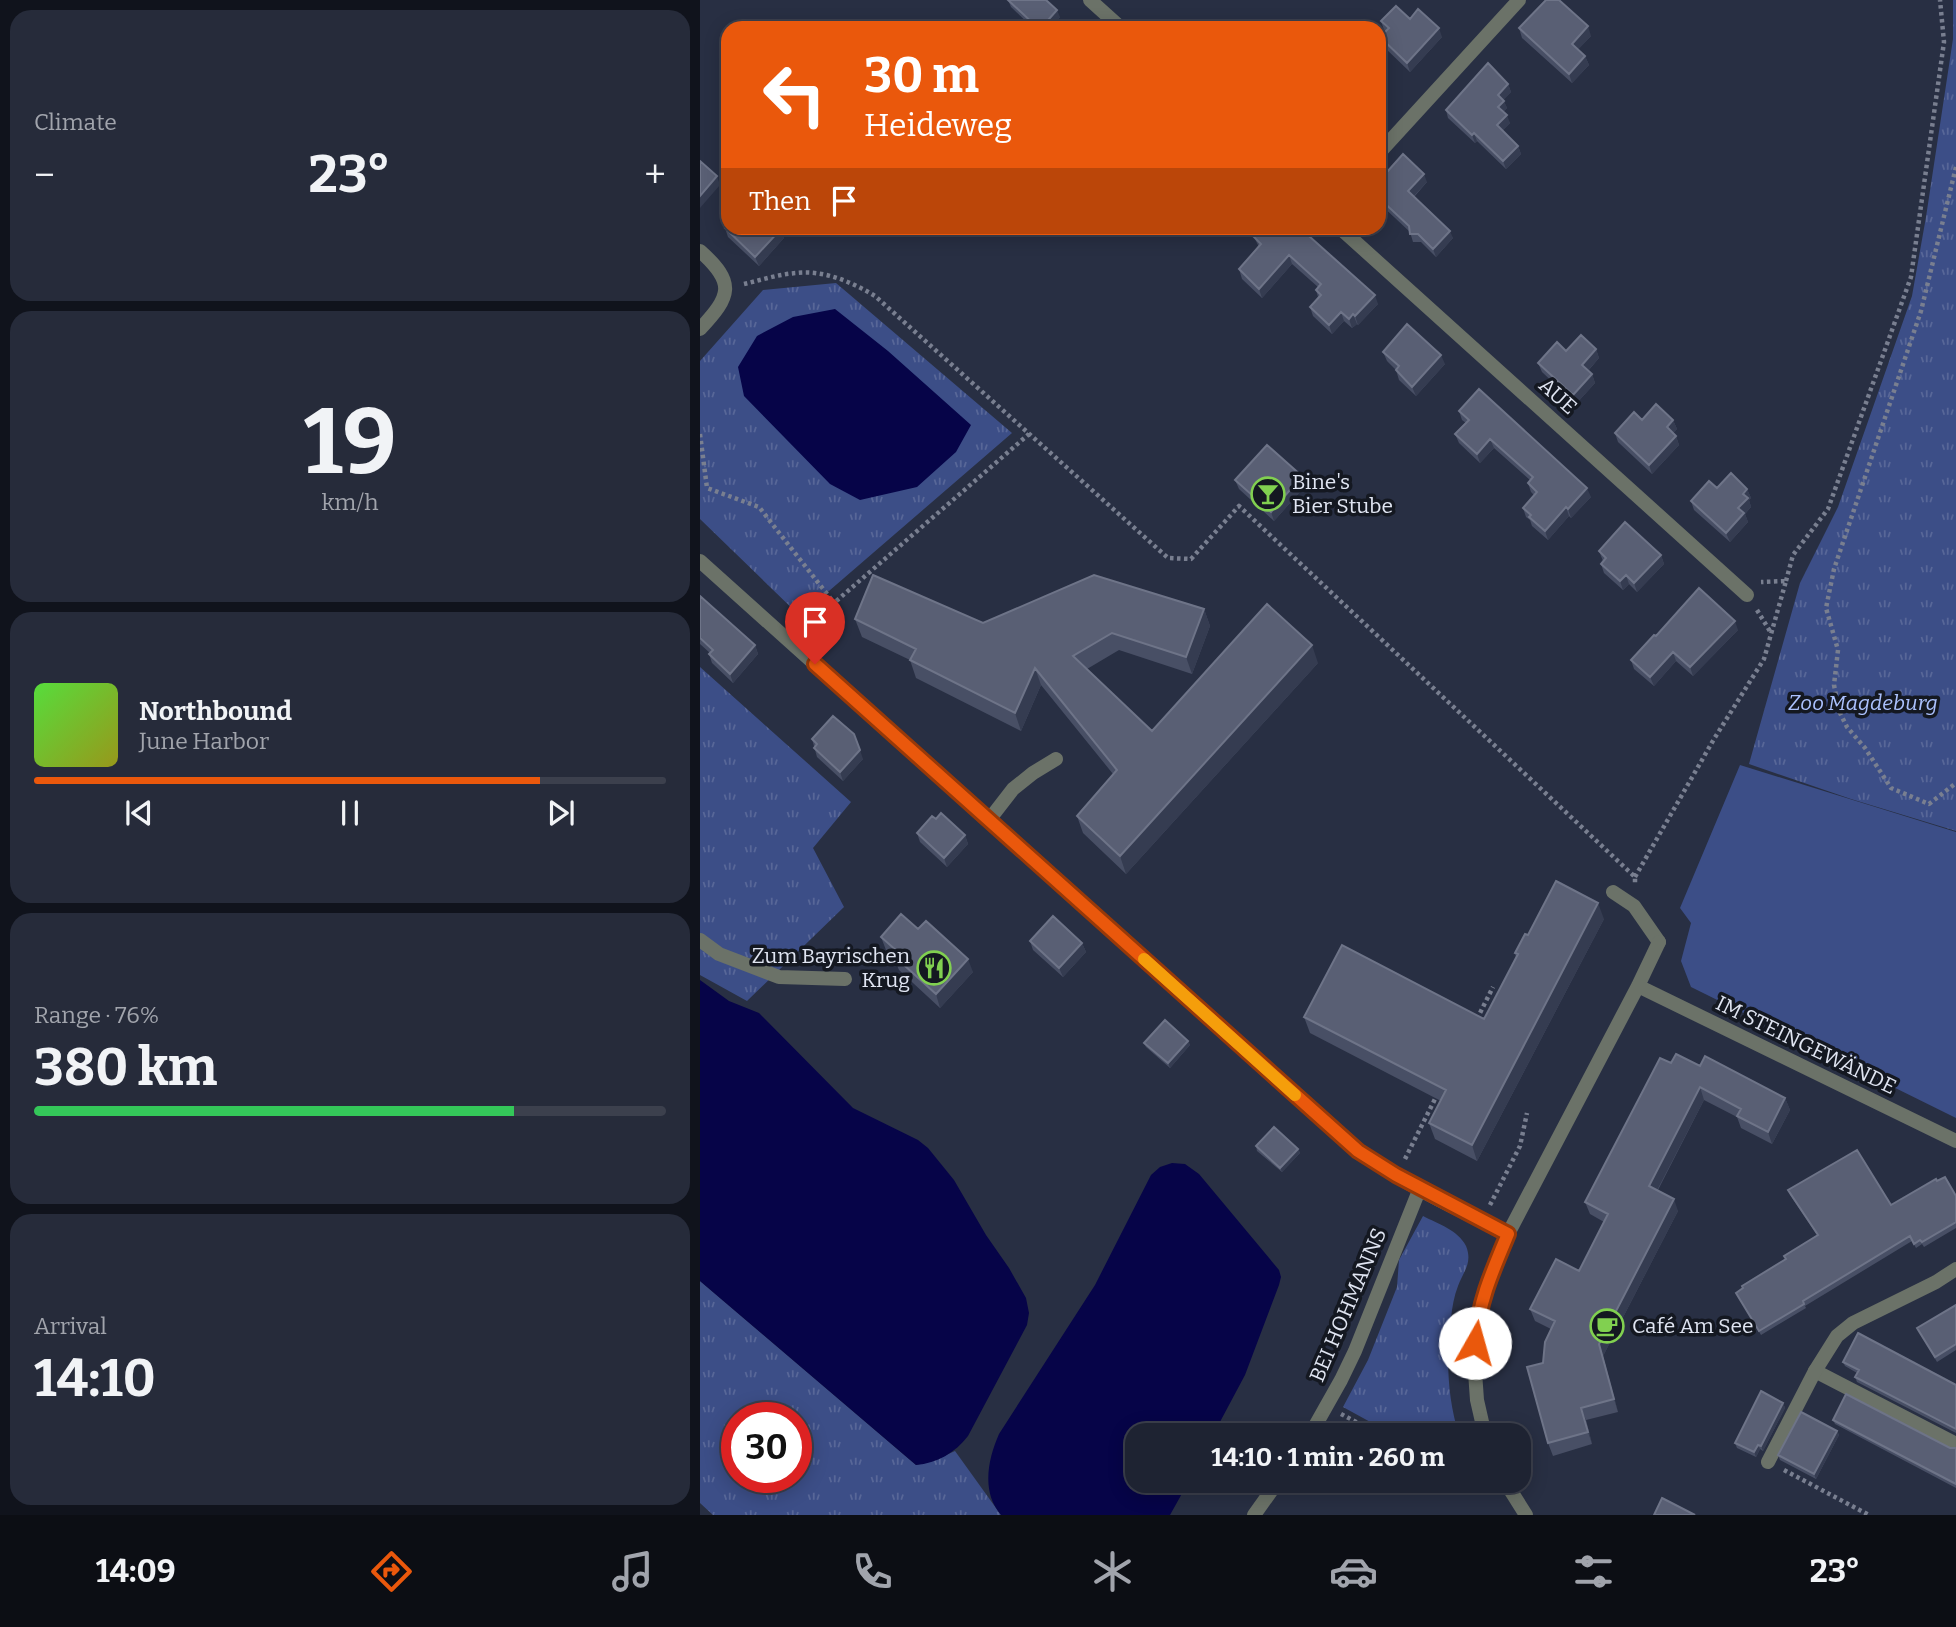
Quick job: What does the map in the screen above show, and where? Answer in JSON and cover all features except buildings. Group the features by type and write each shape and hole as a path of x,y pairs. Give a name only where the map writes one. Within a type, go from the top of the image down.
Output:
{"street":[{"path":"1090,0 1113,21"},
{"path":"1386,145 1519,0"},
{"name":"AUE","path":"1348,235 1747,595"},
{"path":"700,251 718,269 726,288 721,305 700,329"},
{"path":"700,561 1193,1002 1332,1130 1358,1151 1396,1175 1508,1234"},
{"path":"989,820 1013,789 1056,759"},
{"path":"1482,1423 1475,1381 1477,1326 1485,1289 1508,1234 1659,942 1634,906 1613,892"},
{"path":"700,940 719,954 779,977 845,979"},
{"name":"IM STEINGEWÄNDE","path":"1638,986 1956,1141"},
{"name":"BEI HOHMANNS","path":"1317,1423 1355,1351 1420,1188"},
{"path":"1768,1462 1831,1343 1848,1327 1956,1269"},
{"path":"1815,1371 1956,1444"},
{"path":"1254,1515 1270,1493"},
{"path":"1512,1493 1526,1515"}],"path":[{"path":"1634,906 1635,877 1714,739 1764,659 1793,555 1828,509 1911,277 1944,42 1940,0"},
{"path":"1956,167 1921,311 1834,569 1826,608 1838,650 1834,685 1839,711 1847,727 1866,748 1891,788 1929,803 1956,783"},
{"path":"726,288 799,272 835,277 858,286 881,300 1168,558 1191,559 1239,506 1635,877"},
{"path":"700,434 707,488 759,507 834,603"},
{"path":"795,646 834,603 1029,434"},
{"path":"1771,633 1747,595 1761,582 1786,581"},
{"path":"1474,1024 1493,987"},
{"path":"1396,1175 1442,1086"},
{"path":"1481,1221 1520,1146 1527,1113"},
{"path":"1327,1406 1359,1423"},
{"path":"1768,1462 1869,1515"}],"green space":[{"name":"Zoo Magdeburg","path":"1953,0 1956,0 1956,831 1749,764 1800,583 1838,507 1912,296 1953,39"},
{"path":"836,283 1012,433 800,616 700,519 700,361 763,290"},
{"path":"700,667 851,802 813,848 844,907 747,1001 700,975"},
{"path":"1740,765 1956,832 1956,1118 1691,987 1681,961 1691,923 1680,908"},
{"path":"1423,1216 1447,1228 1466,1246 1468,1262 1453,1302 1448,1347 1450,1392 1456,1423 1372,1423 1343,1407 1368,1360 1397,1287 1399,1260"},
{"path":"700,1281 916,1465 955,1451 1001,1515 713,1515 700,1503"}],"shaded area":[{"path":"835,309 888,351 971,425 956,452 917,487 860,500 830,484 744,396 738,367 757,336 793,317"},
{"path":"700,980 729,1001 759,1013 853,1108 918,1140 928,1148 954,1180 1026,1298 1029,1313 1027,1325 968,1436 945,1456 916,1465 700,1281"},
{"path":"1172,1163 1185,1164 1199,1174 1279,1270 1279,1285 1245,1375 1219,1423 1125,1423 1125,1493 1182,1493 1170,1515 1001,1515 991,1496 988,1475 999,1434 1095,1285 1151,1175 1160,1167"}],"slow traffic":[{"path":"1144,959 1295,1095"}],"place":[{"name":"Bine's Bier Stube","path":"1268,494"},
{"name":"Zum Bayrischen Krug","path":"934,968"},
{"name":"Café Am See","path":"1607,1326"}],"route":[{"path":"815,664 1193,1002 1325,1124 1358,1151 1396,1175 1508,1234 1485,1289 1475,1343"}]}
